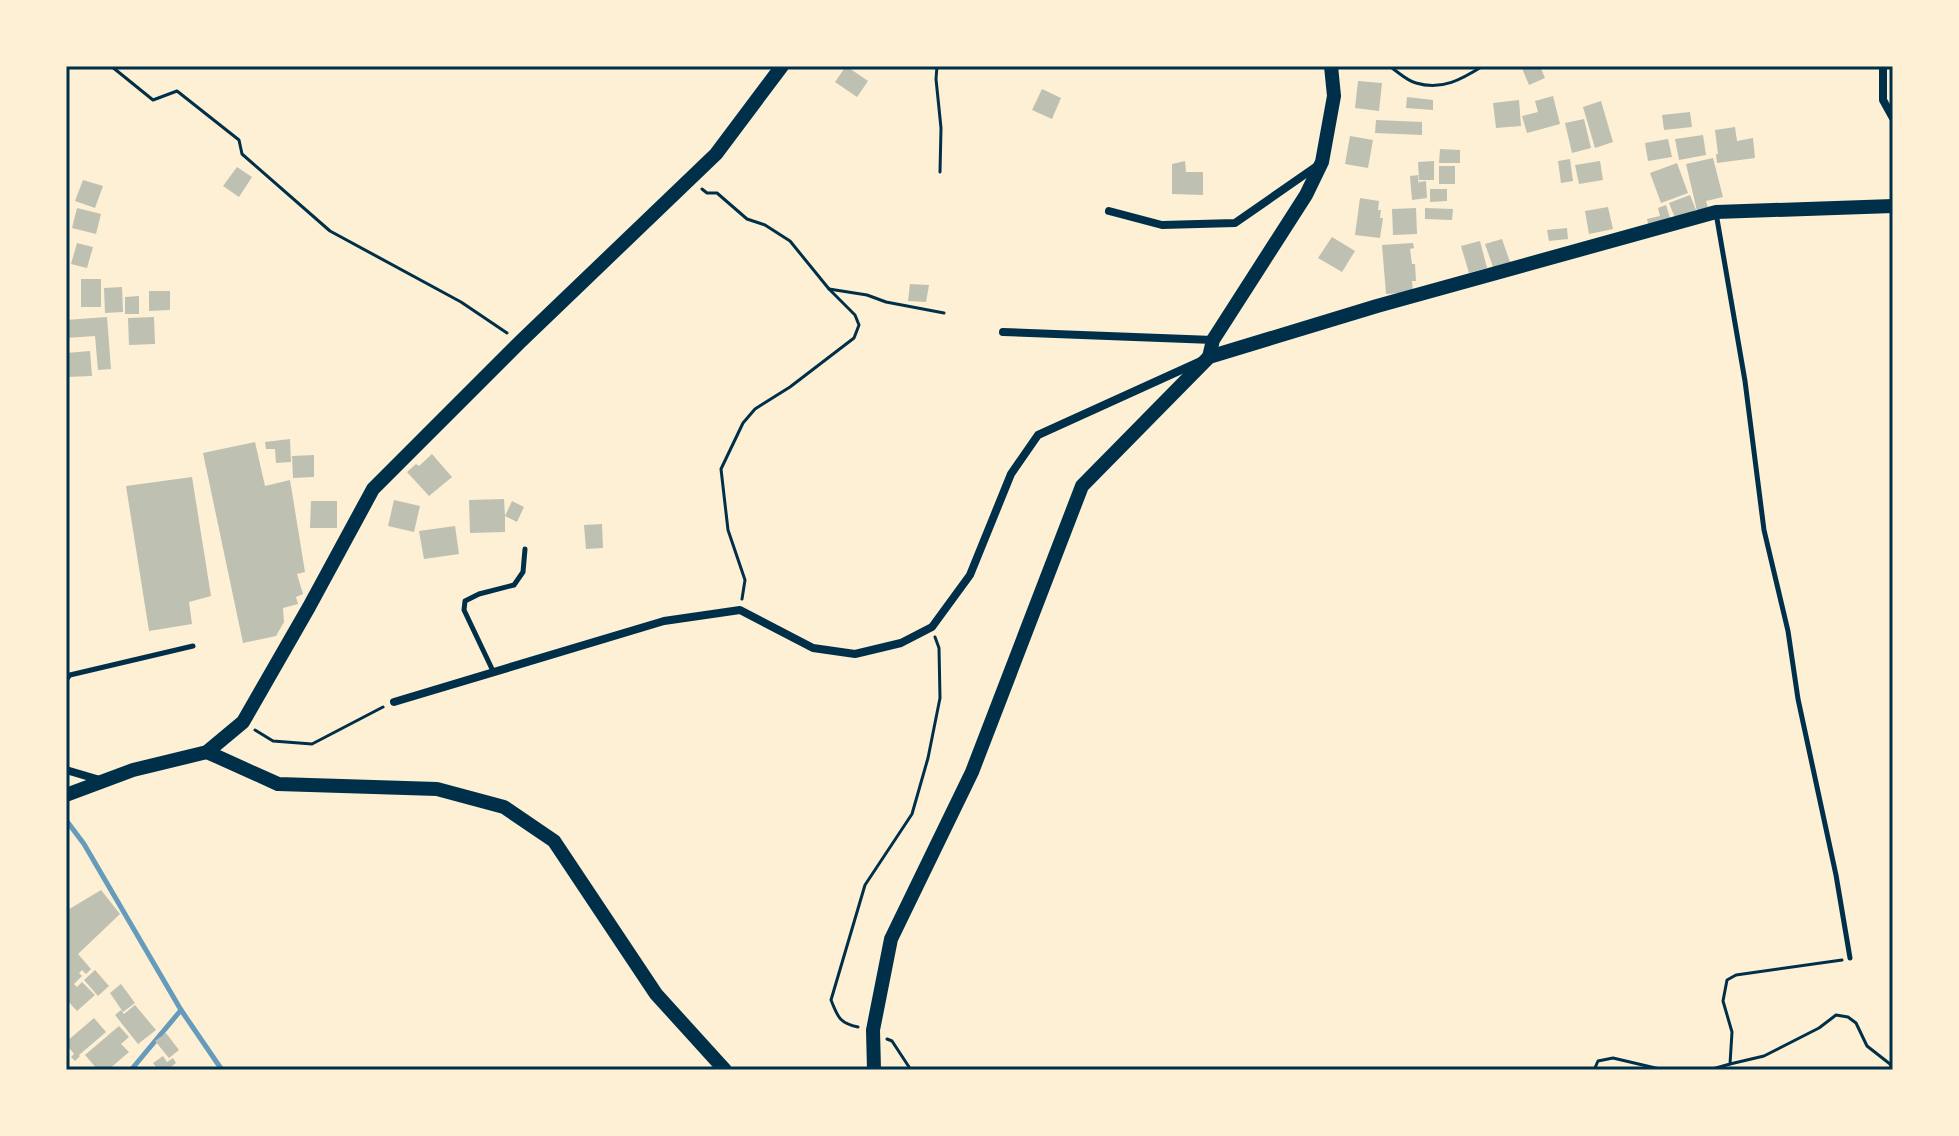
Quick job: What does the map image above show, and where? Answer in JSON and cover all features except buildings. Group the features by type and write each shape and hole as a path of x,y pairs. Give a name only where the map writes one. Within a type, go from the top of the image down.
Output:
{"main road":[{"path":"66,795 133,770 207,752 243,722 373,489 520,342 716,154 782,66"},
{"path":"1209,357 1213,340 1306,195 1322,162 1334,96 1331,66"},
{"path":"874,1070 873,1030 891,939 972,772 1082,486 1209,357 1377,306 1716,212 1893,206"},
{"path":"207,752 278,784 437,789 504,807 554,841 656,994 725,1070"}],"street":[{"path":"1883,66 1883,100 1893,118"},
{"path":"1109,211 1162,225 1235,223 1322,162"},
{"path":"1003,332 1213,340"},
{"path":"394,702 664,621 740,610 813,648 855,654 901,643 932,627 970,575 1011,474 1038,435 1209,357"},
{"path":"66,770 105,781"}],"lane":[{"path":"1716,212 1745,381 1764,530 1788,631 1798,699 1836,875 1850,958"},
{"path":"493,671 464,610 465,601 514,585 523,572 525,549"},
{"path":"66,680 70,675 193,646"}],"path":[{"path":"111,66 153,100 177,91 239,140 242,154 330,231 461,302 520,342"},
{"path":"937,66 940,172"},
{"path":"1389,66 1415,83 1443,86 1457,82 1483,66"},
{"path":"689,181 707,193 717,193 747,219 765,225 790,241 855,315 859,325 854,338 790,387 755,409 743,423 721,469 728,530 745,580 740,610"},
{"path":"829,289 944,313"},
{"path":"911,1070 892,1041 873,1030 846,1025 838,1018 831,1000 865,885 912,814 928,758 940,698 939,648 932,627"},
{"path":"243,722 273,741 312,744 394,702"},
{"path":"1730,1064 1732,1032 1723,1001 1727,980 1736,975 1850,958"},
{"path":"1709,1070 1764,1056 1819,1028 1836,1015 1848,1017 1856,1023 1867,1046 1893,1070"},
{"path":"1594,1070 1598,1061 1613,1058 1664,1070"}],"waterway":[{"path":"66,820 84,844 181,1010 131,1070"},
{"path":"181,1010 222,1070"}]}
